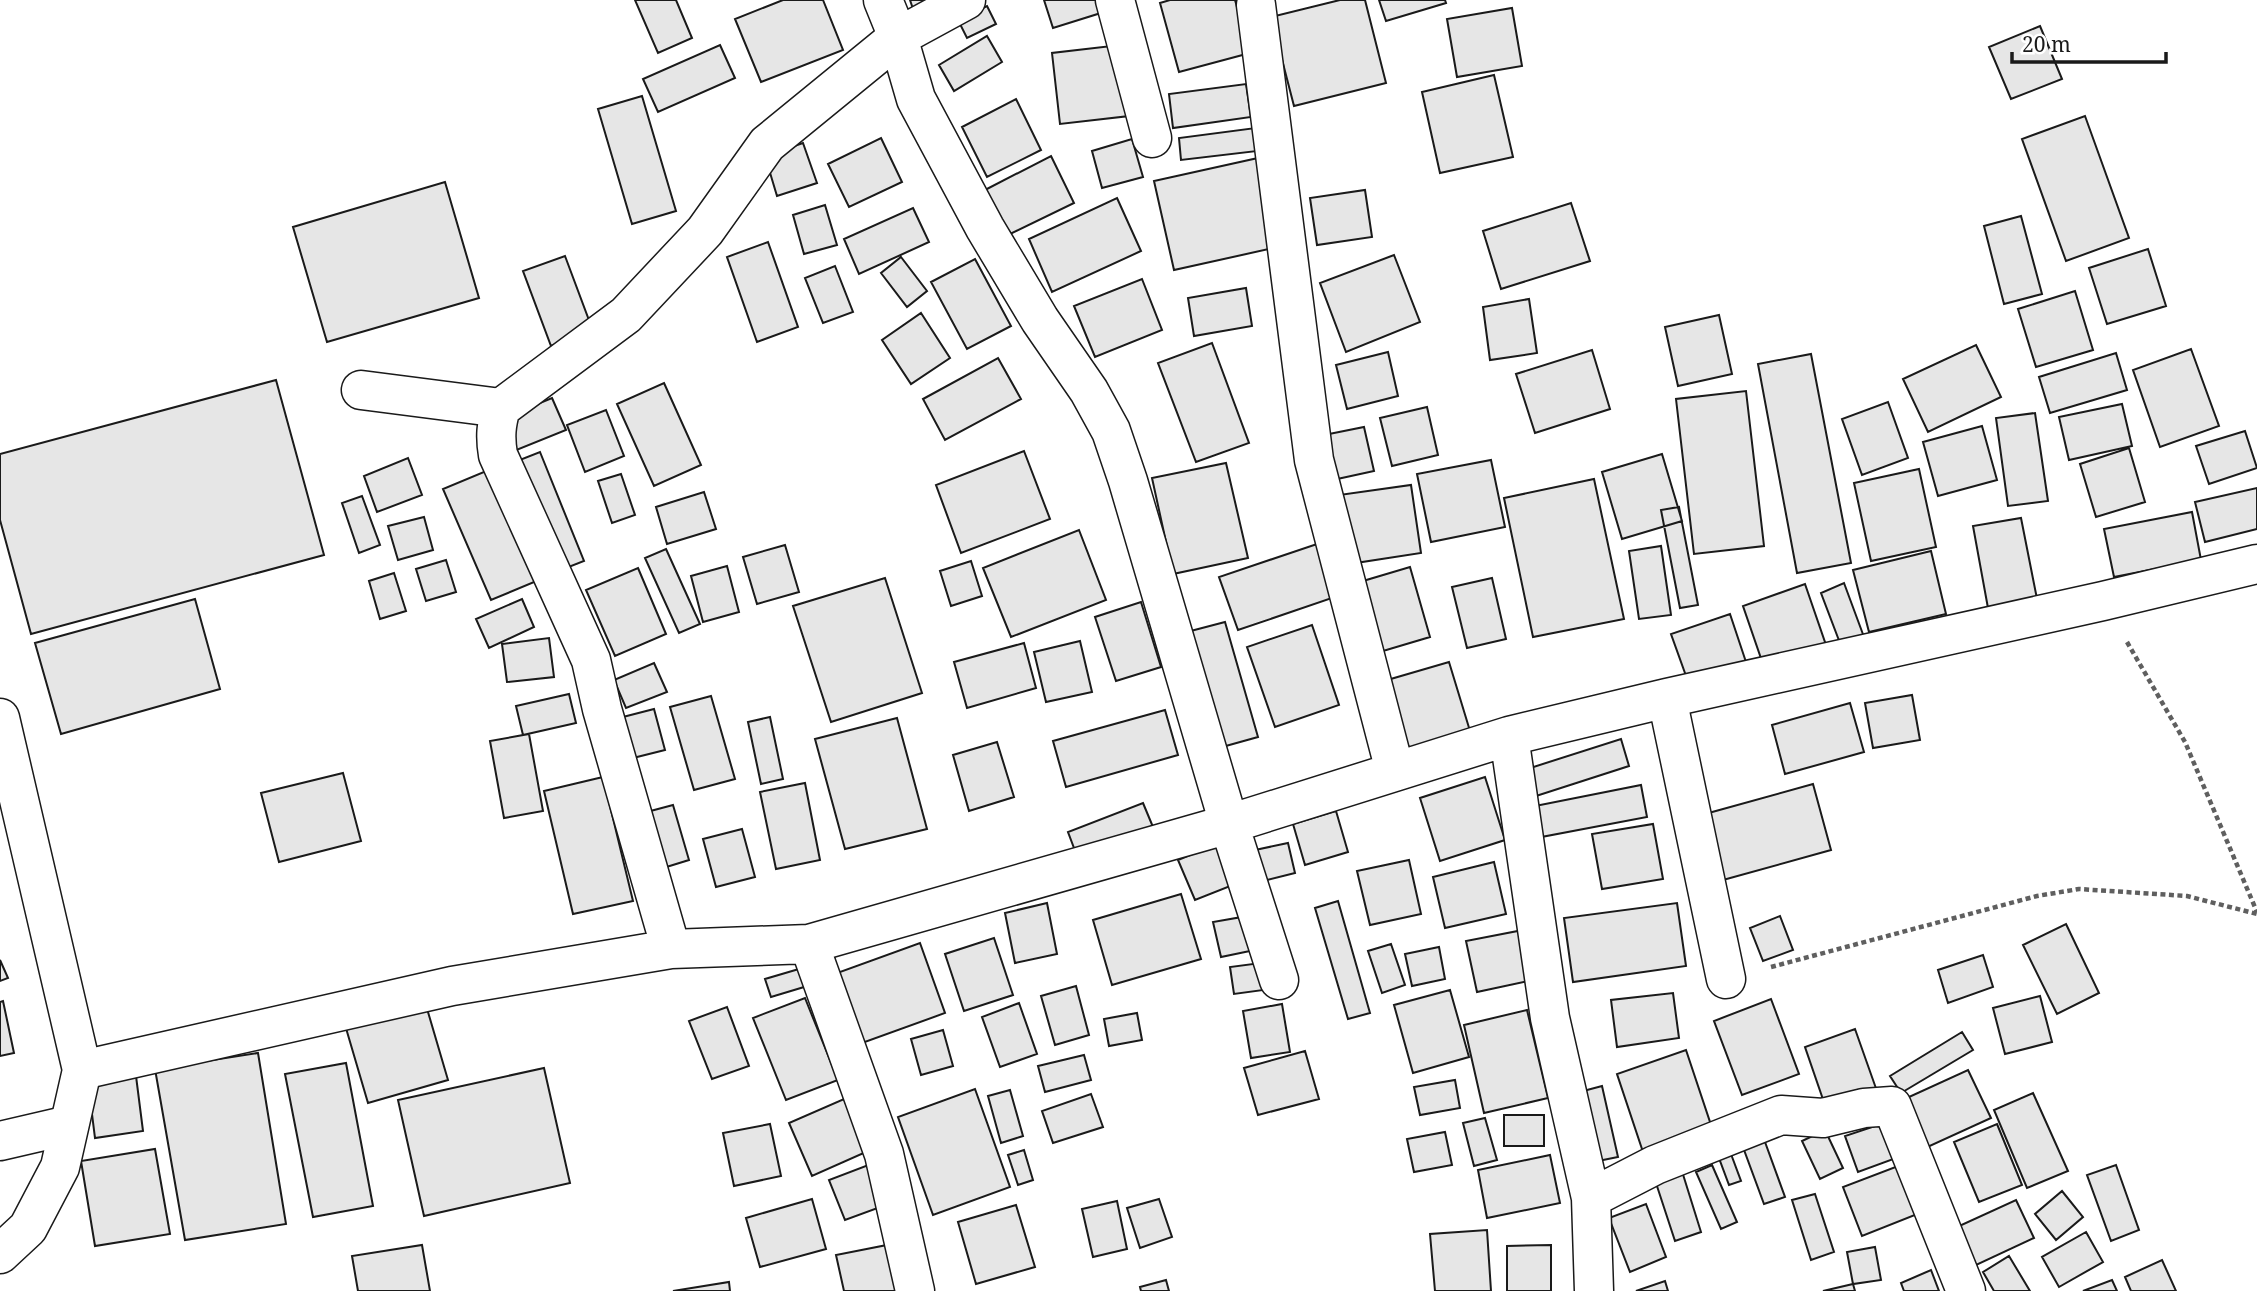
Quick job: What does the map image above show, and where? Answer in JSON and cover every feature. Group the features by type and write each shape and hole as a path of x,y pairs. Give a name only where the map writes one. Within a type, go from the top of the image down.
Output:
{"street":[{"path":"883,0 898,37 916,99 953,169 1040,320 1088,391 1111,431 1229,824 1279,980"},
{"path":"671,949 602,709 591,660 498,455 495,439 501,408 626,315 705,231 767,144 898,37 966,0"},
{"path":"1115,0 1152,138"},
{"path":"1256,5 1314,460 1395,771"},
{"path":"361,390 501,408"},
{"path":"82,1070 452,986 671,949 808,944 1229,824 1509,736 2257,564"},
{"path":"1667,698 1726,979"},
{"path":"0,718 82,1070 60,1167 28,1228 0,1254"},
{"path":"1509,736 1550,1018 1591,1198 1594,1291"},
{"path":"808,944 884,1154 915,1291"},
{"path":"1591,1198 1655,1165 1781,1115 1824,1118 1864,1108 1892,1106 1966,1291"},
{"path":"0,1141 69,1125"}],"path":[{"path":"2103,601 2185,742 2257,913"},
{"path":"1726,979 2036,897 2079,890 2187,896 2257,913"}],"building":[{"path":"635,0 676,0 692,38 658,53"},
{"path":"783,0 823,0 843,50 761,82 735,19"},
{"path":"910,0 936,0 913,9"},
{"path":"1044,0 1100,0 1104,12 1053,28"},
{"path":"1170,0 1235,0 1250,53 1179,72 1160,3"},
{"path":"1340,0 1365,0 1386,83 1294,106 1271,17"},
{"path":"1379,0 1445,0 1446,3 1386,21"},
{"path":"987,6 996,24 967,38 958,20"},
{"path":"1512,8 1522,66 1457,77 1447,19"},
{"path":"2040,26 2062,79 2011,99 1989,47"},
{"path":"987,36 1002,62 954,91 939,65"},
{"path":"720,45 735,78 658,112 643,79"},
{"path":"1120,45 1129,116 1060,124 1052,53"},
{"path":"1494,75 1513,157 1440,173 1422,92"},
{"path":"1246,84 1251,117 1173,128 1169,94"},
{"path":"642,96 676,211 632,224 598,109"},
{"path":"1016,99 1041,150 987,177 962,127"},
{"path":"2085,116 2129,238 2066,261 2022,139"},
{"path":"1263,127 1266,150 1181,160 1179,138"},
{"path":"881,138 902,182 849,207 828,164"},
{"path":"1132,139 1143,177 1102,188 1092,151"},
{"path":"803,143 817,183 777,196 765,156"},
{"path":"1051,156 1074,203 1006,236 983,191"},
{"path":"1258,158 1278,247 1174,270 1154,181"},
{"path":"445,182 479,298 327,342 293,227"},
{"path":"1365,190 1372,237 1317,245 1310,198"},
{"path":"1117,198 1141,251 1052,292 1029,239"},
{"path":"1571,203 1590,261 1501,289 1483,231"},
{"path":"825,205 837,245 804,254 793,215"},
{"path":"913,208 929,242 859,274 844,239"},
{"path":"2021,216 2042,294 2004,304 1984,226"},
{"path":"768,242 798,327 757,342 727,257"},
{"path":"2148,249 2166,306 2107,324 2089,268"},
{"path":"1394,255 1420,322 1346,352 1320,283"},
{"path":"565,256 593,331 551,346 523,271"},
{"path":"901,257 927,291 907,307 881,273"},
{"path":"975,259 1011,326 967,349 931,282"},
{"path":"835,266 853,312 823,323 805,278"},
{"path":"1142,279 1162,330 1095,357 1074,306"},
{"path":"1246,288 1252,326 1194,336 1188,298"},
{"path":"2075,291 2093,350 2036,367 2018,309"},
{"path":"1529,299 1537,353 1490,360 1483,307"},
{"path":"921,313 950,358 911,384 882,340"},
{"path":"1719,315 1732,374 1678,386 1665,327"},
{"path":"1212,343 1249,443 1196,462 1158,363"},
{"path":"1976,345 2001,397 1928,432 1903,379"},
{"path":"2191,349 2219,426 2160,447 2133,370"},
{"path":"1592,350 1610,409 1535,433 1516,374"},
{"path":"1388,352 1398,396 1347,409 1336,365"},
{"path":"2116,353 2127,390 2050,413 2039,377"},
{"path":"1811,354 1851,563 1797,573 1758,364"},
{"path":"998,358 1021,399 945,440 923,399"},
{"path":"276,380 324,555 31,634 0,520 0,454"},
{"path":"664,383 701,465 654,486 617,404"},
{"path":"1746,391 1764,546 1694,554 1676,399"},
{"path":"552,398 566,430 514,451 501,419"},
{"path":"1888,402 1908,458 1862,475 1842,419"},
{"path":"2122,404 2132,446 2069,460 2059,417"},
{"path":"1427,407 1438,455 1392,466 1380,418"},
{"path":"606,410 624,456 585,472 567,425"},
{"path":"2035,413 2048,501 2008,506 1996,418"},
{"path":"1982,426 1997,480 1938,496 1923,442"},
{"path":"1364,427 1374,471 1328,481 1319,436"},
{"path":"2245,431 2257,468 2209,484 2196,446"},
{"path":"2129,448 2145,502 2096,517 2080,464"},
{"path":"1024,451 1050,519 961,553 936,485"},
{"path":"540,452 584,561 556,572 512,463"},
{"path":"1662,454 1682,521 1622,539 1602,472"},
{"path":"408,458 422,495 377,512 364,476"},
{"path":"1491,460 1505,527 1431,542 1417,474"},
{"path":"1226,463 1248,558 1173,574 1152,478"},
{"path":"491,469 539,580 491,600 443,489"},
{"path":"1919,469 1936,547 1871,561 1854,483"},
{"path":"621,474 635,515 612,523 598,481"},
{"path":"1594,479 1624,619 1533,637 1504,498"},
{"path":"1411,485 1421,553 1349,564 1339,495"},
{"path":"2257,488 2257,529 2205,542 2195,502"},
{"path":"704,492 716,529 667,544 656,507"},
{"path":"362,496 380,545 359,553 342,503"},
{"path":"1679,507 1698,605 1680,608 1661,510"},
{"path":"2192,512 2201,560 2114,577 2104,529"},
{"path":"424,517 433,550 398,560 388,526"},
{"path":"2021,518 2039,609 1990,619 1973,526"},
{"path":"1079,530 1106,600 1011,637 983,568"},
{"path":"1317,544 1335,597 1238,630 1219,577"},
{"path":"785,545 799,592 757,604 743,557"},
{"path":"1661,546 1671,615 1639,619 1629,551"},
{"path":"666,549 700,624 679,633 645,558"},
{"path":"1931,551 1946,614 1869,632 1853,570"},
{"path":"446,560 456,592 426,601 416,569"},
{"path":"971,561 982,596 951,606 940,571"},
{"path":"727,566 739,612 703,622 691,576"},
{"path":"1410,567 1430,637 1383,651 1363,581"},
{"path":"638,568 666,634 615,656 586,590"},
{"path":"394,573 406,611 380,619 369,581"},
{"path":"885,578 922,693 831,722 793,606"},
{"path":"1492,578 1506,639 1467,648 1452,587"},
{"path":"1844,583 1864,637 1843,651 1821,593"},
{"path":"1805,584 1827,648 1765,670 1743,606"},
{"path":"195,599 220,689 61,734 35,643"},
{"path":"522,599 534,627 489,648 476,619"},
{"path":"1141,602 1161,667 1116,681 1095,617"},
{"path":"1730,614 1748,668 1690,687 1671,634"},
{"path":"1225,622 1258,737 1215,749 1183,633"},
{"path":"1312,625 1339,705 1275,727 1247,647"},
{"path":"549,638 554,677 507,682 502,644"},
{"path":"1080,641 1092,692 1046,702 1034,652"},
{"path":"1024,643 1036,688 967,708 954,662"},
{"path":"1449,662 1470,731 1397,752 1377,683"},
{"path":"654,663 667,692 626,708 614,680"},
{"path":"569,694 576,723 523,735 516,706"},
{"path":"1912,695 1920,740 1873,748 1865,703"},
{"path":"711,696 735,779 694,790 670,707"},
{"path":"1850,703 1864,752 1785,774 1772,725"},
{"path":"654,709 665,750 629,759 619,718"},
{"path":"1165,710 1178,755 1066,787 1053,741"},
{"path":"770,717 783,779 761,784 748,722"},
{"path":"897,718 927,829 845,849 815,739"},
{"path":"529,734 543,811 504,818 490,741"},
{"path":"1621,739 1629,766 1533,797 1524,770"},
{"path":"997,742 1014,797 969,811 953,755"},
{"path":"343,773 361,841 279,862 261,793"},
{"path":"603,777 633,901 573,914 544,791"},
{"path":"1485,777 1505,840 1440,861 1420,798"},
{"path":"805,783 820,860 776,869 760,792"},
{"path":"1813,784 1831,850 1723,880 1705,814"},
{"path":"1641,785 1647,817 1536,838 1530,807"},
{"path":"1143,803 1153,827 1077,856 1068,832"},
{"path":"673,805 689,860 660,869 643,813"},
{"path":"1336,811 1348,852 1305,865 1293,824"},
{"path":"1653,824 1663,879 1602,889 1592,834"},
{"path":"742,829 755,877 716,887 703,839"},
{"path":"1226,840 1243,881 1195,900 1178,860"},
{"path":"1288,843 1295,873 1263,881 1255,850"},
{"path":"1409,860 1421,914 1370,925 1357,871"},
{"path":"1494,862 1506,914 1445,928 1433,877"},
{"path":"1181,894 1201,959 1112,985 1093,920"},
{"path":"1338,901 1370,1013 1348,1019 1315,908"},
{"path":"1047,903 1057,954 1015,963 1005,913"},
{"path":"1677,903 1686,966 1573,982 1564,918"},
{"path":"1780,916 1793,950 1763,961 1750,928"},
{"path":"1242,917 1250,951 1221,957 1213,922"},
{"path":"2066,924 2099,993 2057,1014 2023,945"},
{"path":"1523,930 1533,980 1477,992 1466,941"},
{"path":"994,938 1013,995 964,1011 945,954"},
{"path":"920,943 945,1013 851,1047 826,977"},
{"path":"1391,944 1405,985 1382,993 1368,951"},
{"path":"1439,947 1445,979 1412,986 1405,954"},
{"path":"1983,955 1993,987 1948,1003 1938,970"},
{"path":"0,960 8,978 0,981"},
{"path":"1268,962 1271,989 1234,994 1230,967"},
{"path":"809,966 814,984 771,997 765,979"},
{"path":"1076,986 1089,1035 1055,1045 1041,996"},
{"path":"1450,990 1469,1057 1413,1073 1394,1005"},
{"path":"1673,993 1679,1038 1617,1047 1611,1000"},
{"path":"423,995 448,1080 368,1103 343,1018"},
{"path":"2040,996 2052,1042 2005,1054 1993,1008"},
{"path":"805,998 838,1080 786,1100 753,1018"},
{"path":"1771,999 1799,1074 1742,1095 1714,1021"},
{"path":"3,1001 14,1053 0,1056 0,1002"},
{"path":"1019,1003 1037,1054 1000,1067 982,1017"},
{"path":"1282,1004 1290,1052 1251,1058 1243,1011"},
{"path":"727,1007 749,1066 712,1079 689,1021"},
{"path":"1527,1010 1548,1098 1484,1113 1464,1025"},
{"path":"1137,1013 1142,1040 1109,1046 1104,1019"},
{"path":"1855,1029 1878,1094 1827,1111 1805,1047"},
{"path":"943,1030 953,1066 921,1075 911,1039"},
{"path":"1962,1032 1973,1050 1901,1093 1890,1076"},
{"path":"1686,1050 1712,1128 1643,1152 1617,1074"},
{"path":"1305,1051 1319,1099 1258,1115 1244,1068"},
{"path":"258,1053 286,1224 185,1240 155,1069"},
{"path":"1084,1055 1091,1080 1045,1092 1038,1066"},
{"path":"346,1063 373,1206 313,1217 285,1074"},
{"path":"544,1068 570,1183 424,1216 398,1100"},
{"path":"1968,1070 1991,1118 1921,1150 1898,1102"},
{"path":"136,1076 143,1131 95,1138 88,1082"},
{"path":"1455,1080 1460,1108 1420,1115 1414,1087"},
{"path":"1602,1086 1618,1157 1588,1163 1572,1094"},
{"path":"975,1089 1010,1187 933,1215 898,1117"},
{"path":"1010,1090 1023,1136 1001,1143 988,1096"},
{"path":"2033,1093 2068,1171 2027,1188 1994,1110"},
{"path":"1091,1094 1103,1127 1053,1143 1042,1111"},
{"path":"844,1099 866,1152 812,1176 789,1123"},
{"path":"1504,1115 1544,1115 1544,1146 1504,1146"},
{"path":"1485,1118 1497,1160 1474,1166 1463,1123"},
{"path":"1887,1122 1899,1157 1858,1172 1845,1136"},
{"path":"770,1124 781,1176 734,1186 723,1133"},
{"path":"1997,1124 2022,1185 1979,1202 1954,1142"},
{"path":"1825,1130 1843,1168 1820,1179 1802,1141"},
{"path":"1761,1131 1785,1197 1764,1204 1740,1139"},
{"path":"1445,1132 1452,1165 1414,1172 1407,1139"},
{"path":"1728,1146 1741,1181 1729,1185 1716,1150"},
{"path":"155,1149 170,1234 95,1246 81,1161"},
{"path":"1024,1150 1033,1180 1018,1185 1008,1155"},
{"path":"1550,1155 1560,1203 1487,1218 1478,1170"},
{"path":"1906,1163 1925,1211 1862,1236 1843,1187"},
{"path":"871,1164 886,1205 845,1220 829,1180"},
{"path":"1712,1165 1737,1222 1721,1229 1696,1172"},
{"path":"2116,1165 2139,1230 2111,1241 2087,1175"},
{"path":"1681,1168 1701,1232 1675,1241 1654,1177"},
{"path":"2062,1191 2083,1217 2056,1240 2035,1214"},
{"path":"1815,1194 1834,1252 1811,1260 1792,1200"},
{"path":"812,1199 826,1249 760,1267 746,1218"},
{"path":"1159,1199 1172,1237 1140,1248 1127,1208"},
{"path":"2016,1200 2034,1238 1974,1266 1957,1227"},
{"path":"1117,1201 1127,1249 1093,1257 1082,1209"},
{"path":"1646,1204 1666,1257 1630,1272 1609,1218"},
{"path":"1016,1205 1035,1267 976,1284 958,1222"},
{"path":"1487,1230 1491,1291 1435,1291 1430,1234"},
{"path":"2086,1232 2103,1262 2059,1287 2042,1257"},
{"path":"422,1245 430,1291 358,1291 352,1256"},
{"path":"887,1245 897,1291 844,1291 836,1255"},
{"path":"1551,1245 1551,1291 1507,1291 1507,1246"},
{"path":"1875,1247 1881,1280 1853,1284 1847,1252"},
{"path":"2009,1256 2030,1291 1994,1291 1983,1272"},
{"path":"2162,1260 2176,1291 2131,1291 2125,1277"},
{"path":"1931,1270 1939,1291 1904,1291 1901,1283"},
{"path":"1166,1280 1169,1291 1141,1291 1140,1287"},
{"path":"2112,1280 2117,1291 2083,1291"},
{"path":"1665,1281 1668,1291 1636,1291"},
{"path":"729,1282 730,1291 673,1291"},
{"path":"1853,1284 1855,1291 1823,1291"}]}
